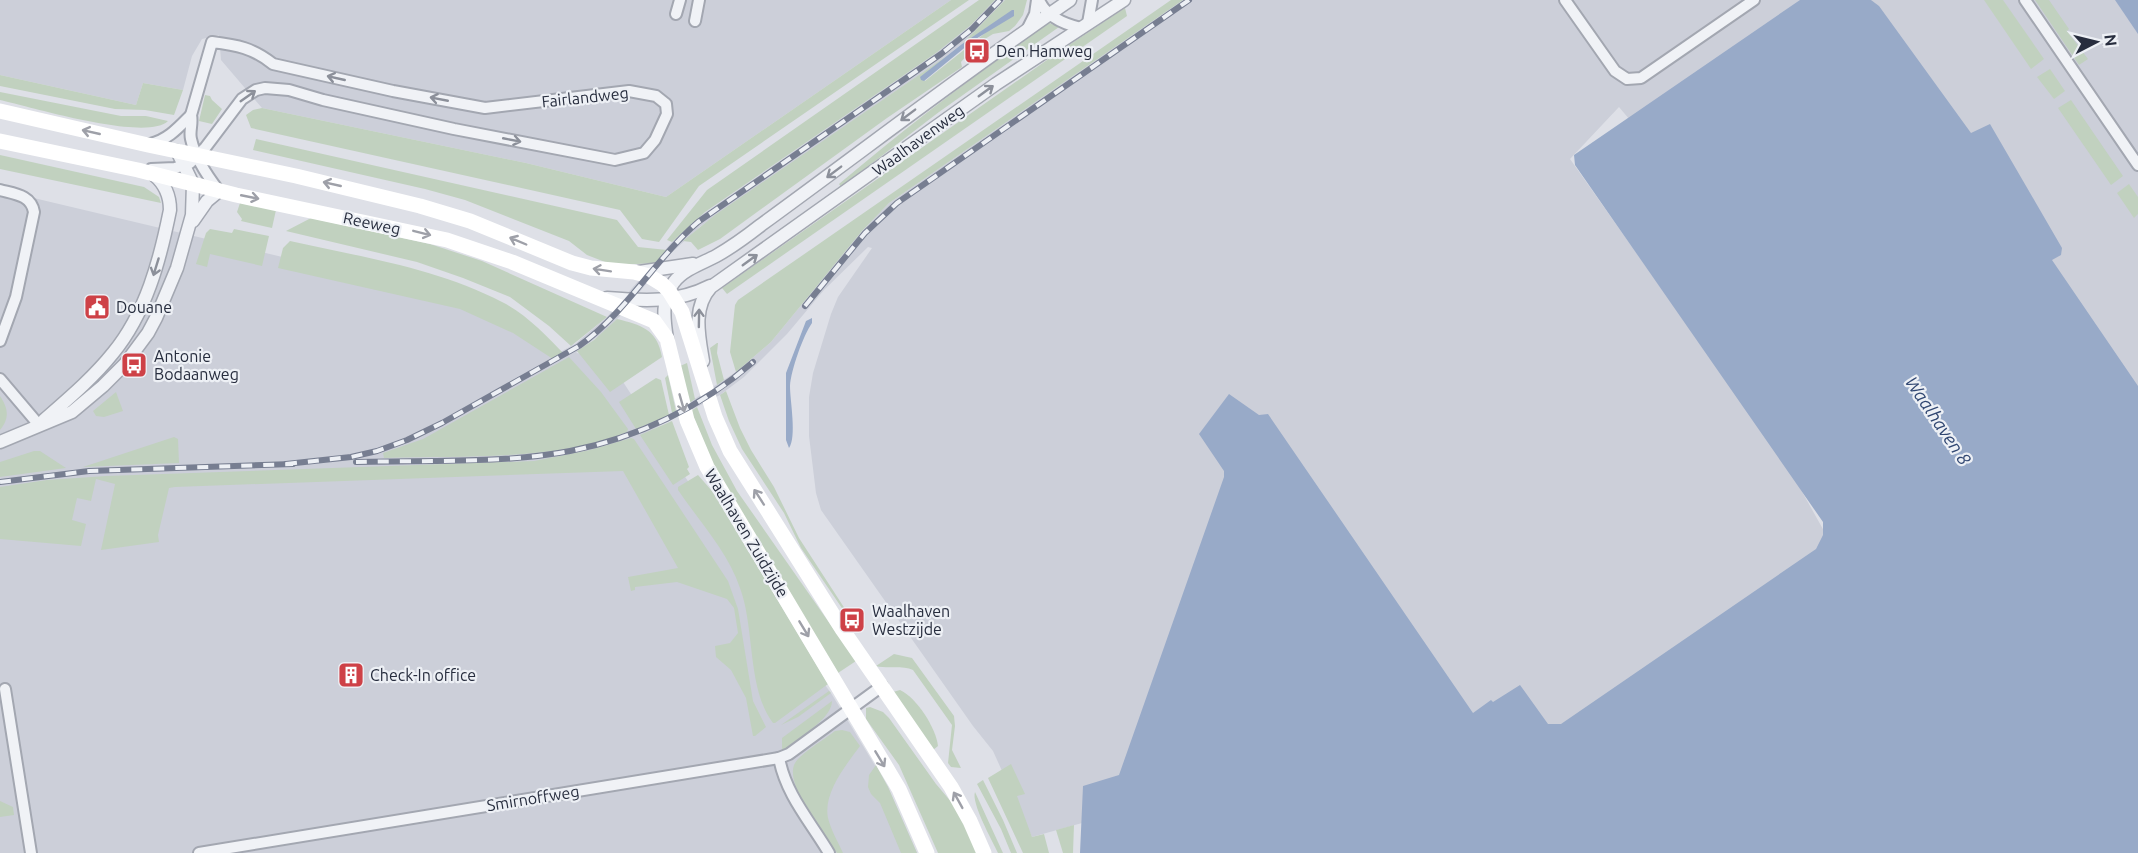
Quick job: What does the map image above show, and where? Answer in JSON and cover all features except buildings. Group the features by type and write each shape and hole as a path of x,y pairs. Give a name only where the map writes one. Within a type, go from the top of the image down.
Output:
{"main road":[{"name":"Reeweg","path":"0,111 296,176 420,206 470,221 572,263 649,276 662,284 672,298"},
{"name":"Reeweg","path":"0,141 447,240 512,262 648,318 659,326"},
{"name":"Waalhaven Zuidzijde","path":"672,298 715,417 740,468 842,629 951,787 984,853"},
{"name":"Waalhaven Zuidzijde","path":"659,326 669,346 687,420 707,467 899,789 927,853"}],"street":[{"path":"676,14 680,0"},
{"path":"695,21 699,0"},
{"path":"1038,0 1049,14 1067,24 1085,26 1092,0"},
{"path":"1027,30 1035,14 1038,0"},
{"name":"Waalhavenweg","path":"688,268 709,260 756,229 960,76 1070,0"},
{"name":"Waalhavenweg","path":"702,293 996,84 1124,0"},
{"path":"1565,0 1615,71 1635,80 1754,0"},
{"path":"2025,0 2138,165"},
{"name":"Fairlandweg","path":"191,115 212,42 239,45 259,52 273,64 393,91 484,108 629,91 656,96 666,104 667,114 655,140 644,153 615,160 454,129 323,100 289,90 265,88 256,90 242,99 211,140"},
{"path":"148,145 167,137 191,115 193,123 190,136 198,156 219,191 207,201 190,224"},
{"path":"198,156 211,140"},
{"path":"211,140 214,154 219,160"},
{"path":"0,442 72,412 103,386 136,349 156,318 177,268 190,224 193,202 193,184 177,151"},
{"name":"Reeweg","path":"138,170 175,168 185,165 198,156"},
{"path":"39,425 109,358 123,340 141,307 156,266 170,210 166,190 154,175"},
{"path":"0,190 26,197 33,205 33,224 16,297 0,341"},
{"path":"672,298 674,281 688,268"},
{"name":"Reeweg","path":"628,272 688,268"},
{"name":"Reeweg","path":"599,298 672,298 702,293"},
{"name":"Waalhaven Zuidzijde","path":"702,293 699,338 715,417"},
{"name":"Waalhaven Zuidzijde","path":"669,346 664,318 672,298"},
{"path":"0,379 39,425"},
{"path":"851,708 882,686"},
{"path":"5,689 31,853"},
{"name":"Smirnoffweg","path":"199,853 779,758 789,754 851,708"},
{"path":"779,758 782,776 788,789 829,853"}],"shaded area":[{"path":"0,0 951,0 666,197 526,163 262,108 221,60 219,35 202,39 192,56 183,90 143,83 136,105 0,75"},
{"path":"995,0 1005,0 962,44 948,55 701,226 669,255 623,313 605,331 576,353 606,356 650,423 676,411 736,372 771,342 862,231 889,203 1183,0 2138,0 2138,406 1635,126 1619,107 1570,159 1791,472 1838,556 1486,770 1237,480 1101,824 1082,823 1032,837 993,751 821,510 816,493 809,436 809,397 813,373 838,297 872,248 868,247 824,290 787,334 744,377 720,395 654,429 792,641 831,693 888,787 917,853 0,853 0,190 392,283 466,306 545,350 562,351 575,344 607,317 672,242 696,219 936,53 971,25"}],"green space":[{"path":"951,0 969,0 699,186 659,242 642,239 620,210 251,128 246,115 262,108 526,163 666,197"},
{"path":"979,0 995,0 971,25 936,53 705,212 672,242 667,240 707,190"},
{"path":"1005,0 1027,0 1023,15 1009,31 993,34 977,44 961,62 962,67 887,118 720,239 698,250 691,242 683,241 715,215 948,55 921,77 925,81 1014,10 962,44"},
{"path":"1171,0 1183,0 889,203 862,231 771,342 736,372 730,352 735,305 738,300"},
{"path":"1984,0 2003,0 2044,59 2031,69"},
{"path":"2035,0 2049,0 2069,29 2067,31 2088,59 2079,65"},
{"path":"1125,8 1127,16 727,294 722,288 1057,53"},
{"path":"1049,23 1059,27 939,112 841,187 839,184 916,121"},
{"path":"2050,69 2065,91 2054,99 2037,77"},
{"path":"0,75 136,105 143,83 183,90 174,115 145,110 115,109 0,86"},
{"path":"0,92 121,116 146,116 168,121 156,126 137,128 88,121 0,100"},
{"path":"205,95 210,96 222,109 212,124 199,121"},
{"path":"2071,100 2123,176 2111,185 2058,108"},
{"path":"256,139 617,220 638,247 667,250 655,263 619,265 605,262 587,255 569,241 465,200 253,150"},
{"path":"0,155 144,187 159,197 161,203 0,169"},
{"path":"2129,184 2138,197 2138,214 2134,218 2117,193"},
{"path":"240,203 276,210 272,228 241,221 237,212"},
{"path":"311,218 430,244 482,261 607,317 571,346 549,326 510,297 463,278 417,262 286,231"},
{"path":"210,229 232,233 234,229 269,236 262,266 210,254 207,267 196,264 206,233"},
{"path":"290,241 425,272 477,290 502,302 528,319 565,355 556,361 513,333 460,309 278,268 283,248"},
{"path":"617,319 640,326 652,334 662,357 610,392 577,351 594,340"},
{"path":"717,343 717,353 724,380 717,385 710,348"},
{"path":"569,357 601,392 628,429 627,432 599,442 538,453 384,458 383,453 423,439"},
{"path":"687,363 695,399 688,404 680,366"},
{"path":"668,375 676,411 672,413 665,378"},
{"path":"656,378 661,380 669,415 636,429 619,402"},
{"path":"726,391 751,450 774,487 799,538 847,612 846,614 801,548 784,513 742,449 720,395"},
{"path":"116,392 123,411 104,417 96,416 93,411"},
{"path":"0,396 7,413 0,430"},
{"path":"697,407 712,445 737,491 856,661 838,673 716,471 691,411"},
{"path":"672,421 690,474 673,485 640,435"},
{"path":"174,437 178,439 179,463 83,467"},
{"path":"634,439 728,581 738,609 753,701 766,727 755,736 753,736 746,698 731,670 716,657 715,646 730,643 738,633 734,608 727,599 677,582 635,587 635,590 631,591 628,577 678,568 623,471 175,487 169,488 158,535 159,542 101,550 115,484 96,479 91,501 77,498 72,520 86,524 81,546 0,539 0,487 47,480 106,476 534,461 590,450"},
{"path":"40,451 66,468 0,477 0,462"},
{"path":"698,475 712,491 828,684 775,723 765,709 759,693 745,604 735,575 721,549 678,490 678,487"},
{"path":"894,654 912,658 954,716 952,750 961,768 951,767 948,763 952,725 913,670 876,666"},
{"path":"900,690 919,706 930,722 938,746 933,750 893,692"},
{"path":"829,691 831,693 798,717 781,725"},
{"path":"832,701 831,708 821,721 784,750 782,749 782,738"},
{"path":"870,707 883,712 889,718 936,784 958,810 978,853 938,853 899,765 866,719 866,708"},
{"path":"835,731 850,732 860,746 837,780 829,799 828,818 843,853 837,853 807,809 795,783 793,772 795,763 802,755"},
{"path":"1011,764 1025,794 1017,796 1032,837 1044,834 1049,853 1023,853 988,778"},
{"path":"876,765 917,853 901,853 880,803 871,794 868,787 869,775"},
{"path":"983,780 1017,853 1011,853 977,784"},
{"path":"975,792 1003,853 998,853 983,822 976,804"},
{"path":"0,801 13,807 14,815 0,817"},
{"path":"1074,825 1073,853 1063,853 1056,830"}],"water":[{"name":"Waalhaven 8","path":"1800,0 1871,0 1879,6 1971,133 1990,124 2062,248 2061,255 2052,260 2138,386 2138,853 1080,853 1083,786 1119,775 1224,477 1224,471 1199,434 1229,394 1259,415 1268,414 1473,713 1491,700 1493,702 1520,685 1548,724 1561,724 1816,549 1823,535 1823,522 1575,165 1574,155"},
{"path":"2115,0 2138,0 2138,34"},
{"path":"1014,10 1014,16 974,40 924,81 921,80 920,77 962,44"},
{"path":"812,318 812,323 798,353 791,379 793,436 789,448 786,440 786,373 806,321"}],"railway":[{"path":"286,464 351,457 377,451 407,440 442,423 579,346 612,318 682,237 698,222 941,54 972,29 1000,0"},
{"path":"805,306 865,233 897,203 1189,0"},
{"path":"356,462 518,458 595,445 644,429 690,407 753,362"},
{"path":"0,482 89,471 293,464"}],"place":[{"name":"Den Hamweg","path":"977,51"},
{"name":"Douane","path":"97,307"},
{"name":"Antonie Bodaanweg","path":"134,365"},
{"name":"Waalhaven Westzijde","path":"852,620"},
{"name":"Check-In office","path":"351,675"}]}
